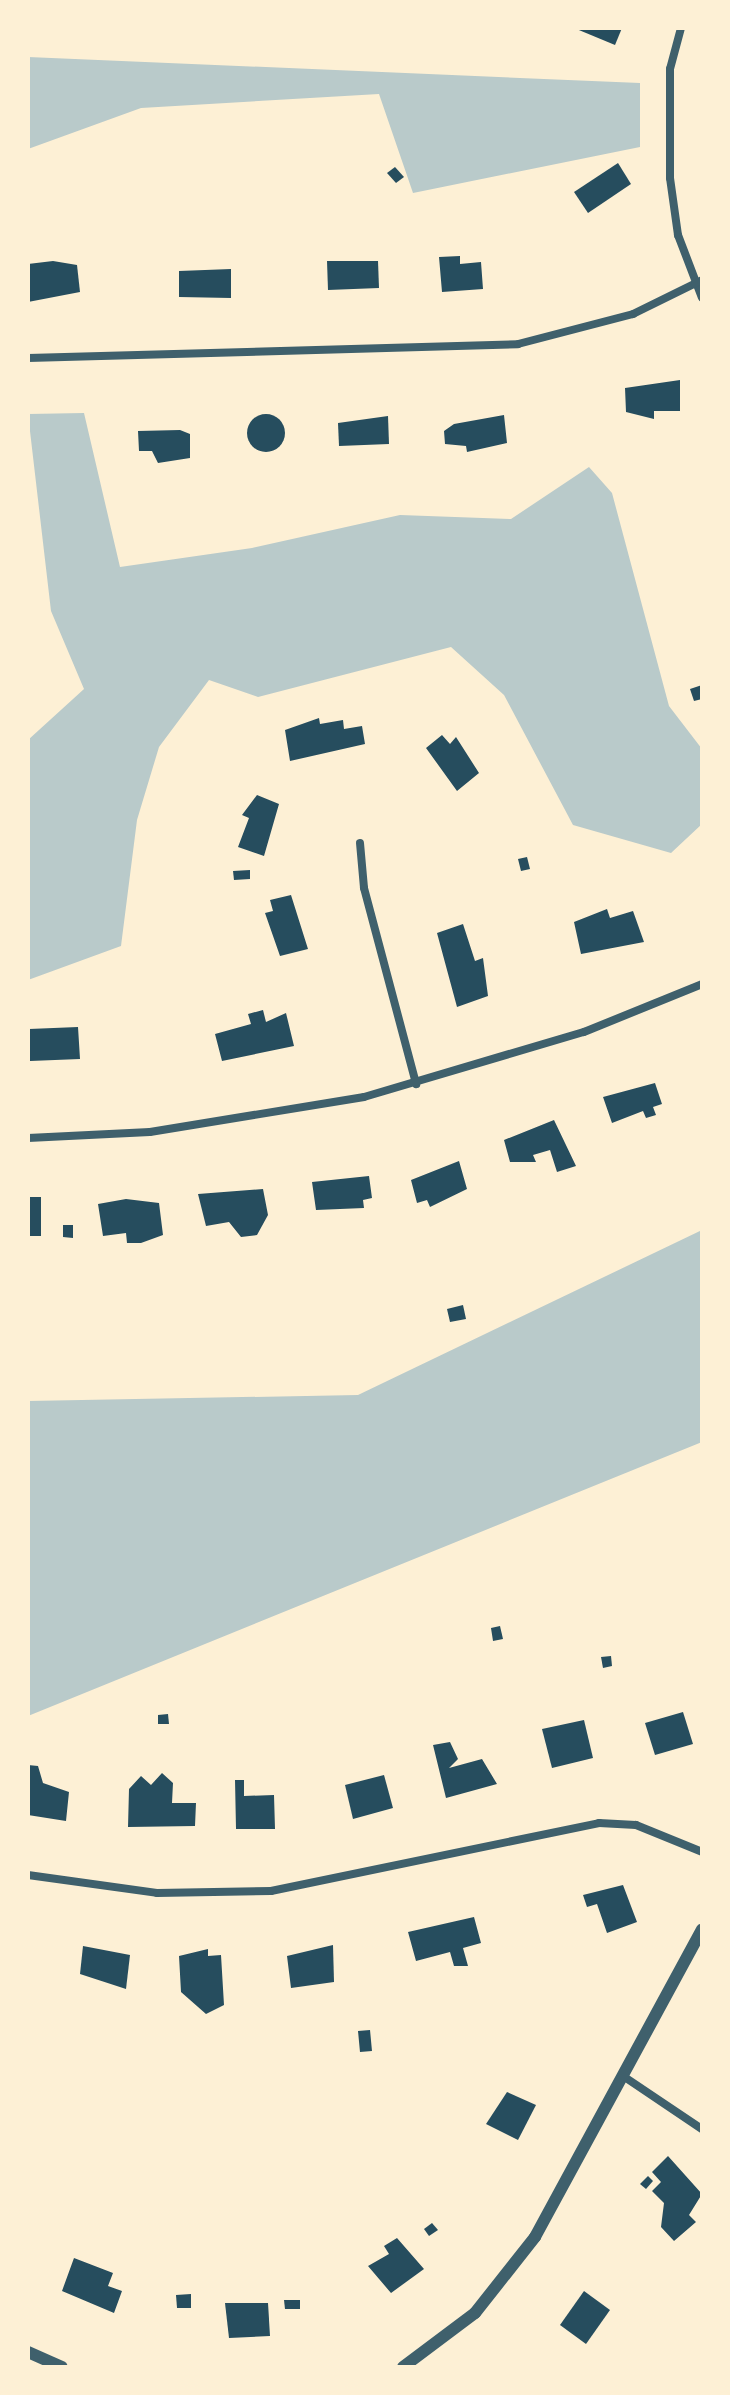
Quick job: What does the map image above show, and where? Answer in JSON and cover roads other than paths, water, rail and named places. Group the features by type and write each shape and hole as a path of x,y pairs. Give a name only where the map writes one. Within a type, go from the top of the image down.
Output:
{"street":[{"path":"681,28 670,69 670,178 678,235 699,282 702,298"},
{"path":"28,358 518,344 633,314 699,282"},
{"path":"360,843 364,888 416,1084"},
{"path":"28,1138 150,1132 416,1084 584,1032 702,984"},
{"path":"28,1875 157,1893 271,1891 599,1823 636,1825 702,1852"},
{"path":"403,2367 475,2313 507,2278 626,2078 702,1929"},
{"path":"626,2078 702,2129"},
{"path":"28,2352 62,2367"}]}
